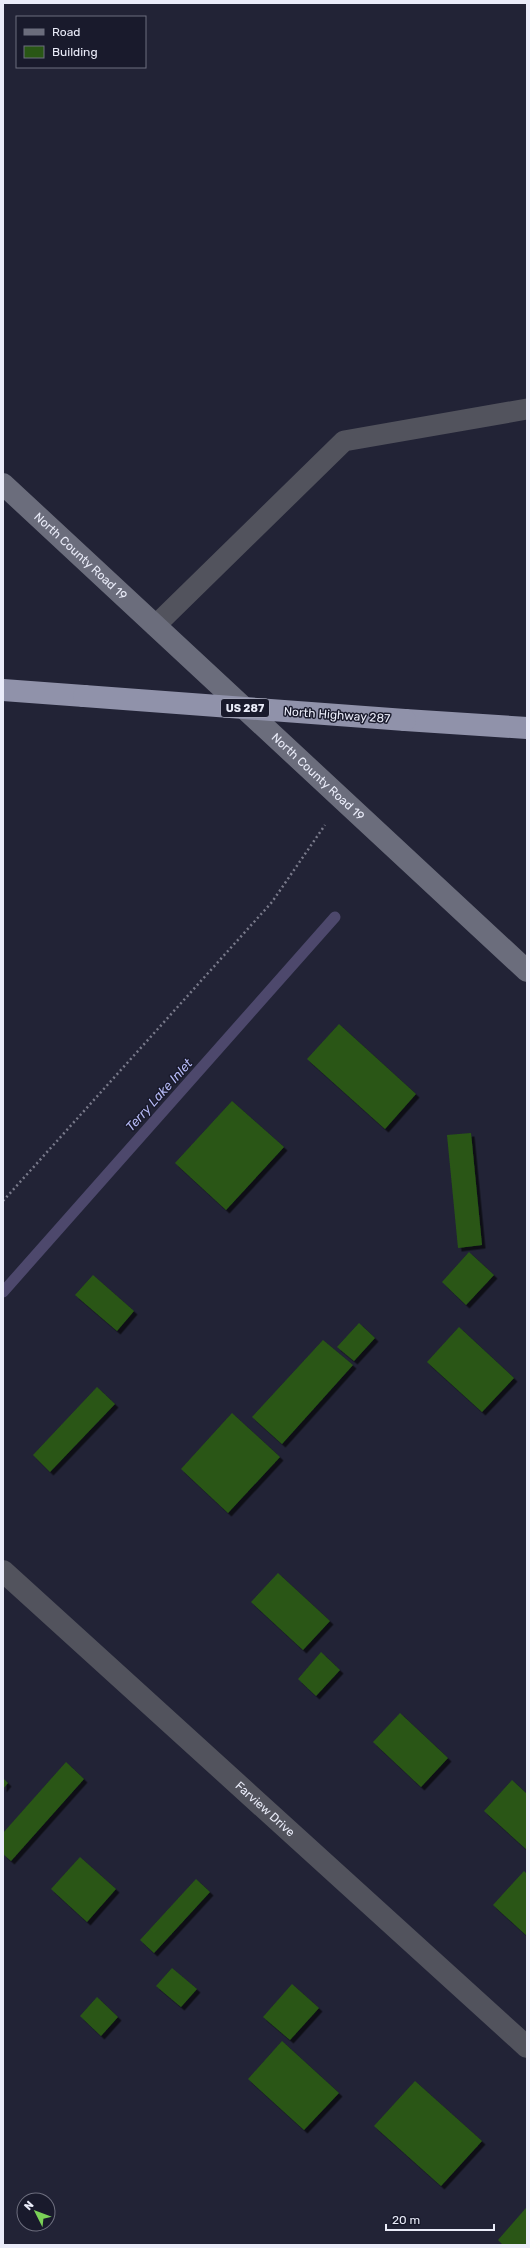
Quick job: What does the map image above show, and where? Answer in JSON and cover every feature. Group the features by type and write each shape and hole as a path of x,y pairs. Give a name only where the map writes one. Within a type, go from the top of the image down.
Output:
{"highway":[{"name":"North Highway 287","path":"3,690 527,728"}],"street":[{"name":"North County Road 19","path":"3,484 527,971"},
{"name":"Farview Drive","path":"3,1571 527,2047"}],"lane":[{"path":"155,626 344,441 527,409"}],"path":[{"path":"3,1201 272,902 342,800"}],"building":[{"path":"339,1024 416,1094 385,1129 307,1059"},
{"path":"232,1101 284,1147 226,1210 175,1163"},
{"path":"471,1133 482,1245 458,1248 447,1135"},
{"path":"469,1252 494,1275 466,1305 442,1282"},
{"path":"93,1275 134,1311 117,1331 75,1295"},
{"path":"359,1323 375,1338 354,1361 337,1347"},
{"path":"459,1327 514,1378 482,1412 427,1362"},
{"path":"323,1340 353,1365 282,1444 252,1417"},
{"path":"97,1387 115,1404 50,1472 33,1455"},
{"path":"232,1413 280,1457 228,1513 181,1469"},
{"path":"278,1573 330,1621 303,1650 251,1602"},
{"path":"321,1652 340,1670 316,1696 298,1679"},
{"path":"400,1713 448,1758 421,1787 373,1742"},
{"path":"66,1762 84,1779 11,1861 3,1854 3,1833"},
{"path":"3,1778 8,1783 3,1789"},
{"path":"512,1780 527,1794 527,1850 484,1811"},
{"path":"80,1857 116,1889 87,1922 51,1889"},
{"path":"524,1871 527,1874 527,1936 493,1905"},
{"path":"196,1879 210,1892 154,1953 140,1940"},
{"path":"172,1968 197,1989 181,2007 156,1986"},
{"path":"292,1984 319,2008 290,2040 263,2017"},
{"path":"97,1997 118,2017 101,2036 80,2016"},
{"path":"282,2041 339,2093 304,2130 248,2079"},
{"path":"415,2081 482,2141 441,2186 374,2126"},
{"path":"526,2208 527,2245 503,2245 498,2240"}],"waterway":[{"name":"Terry Lake Inlet","path":"3,1292 335,917"}]}
